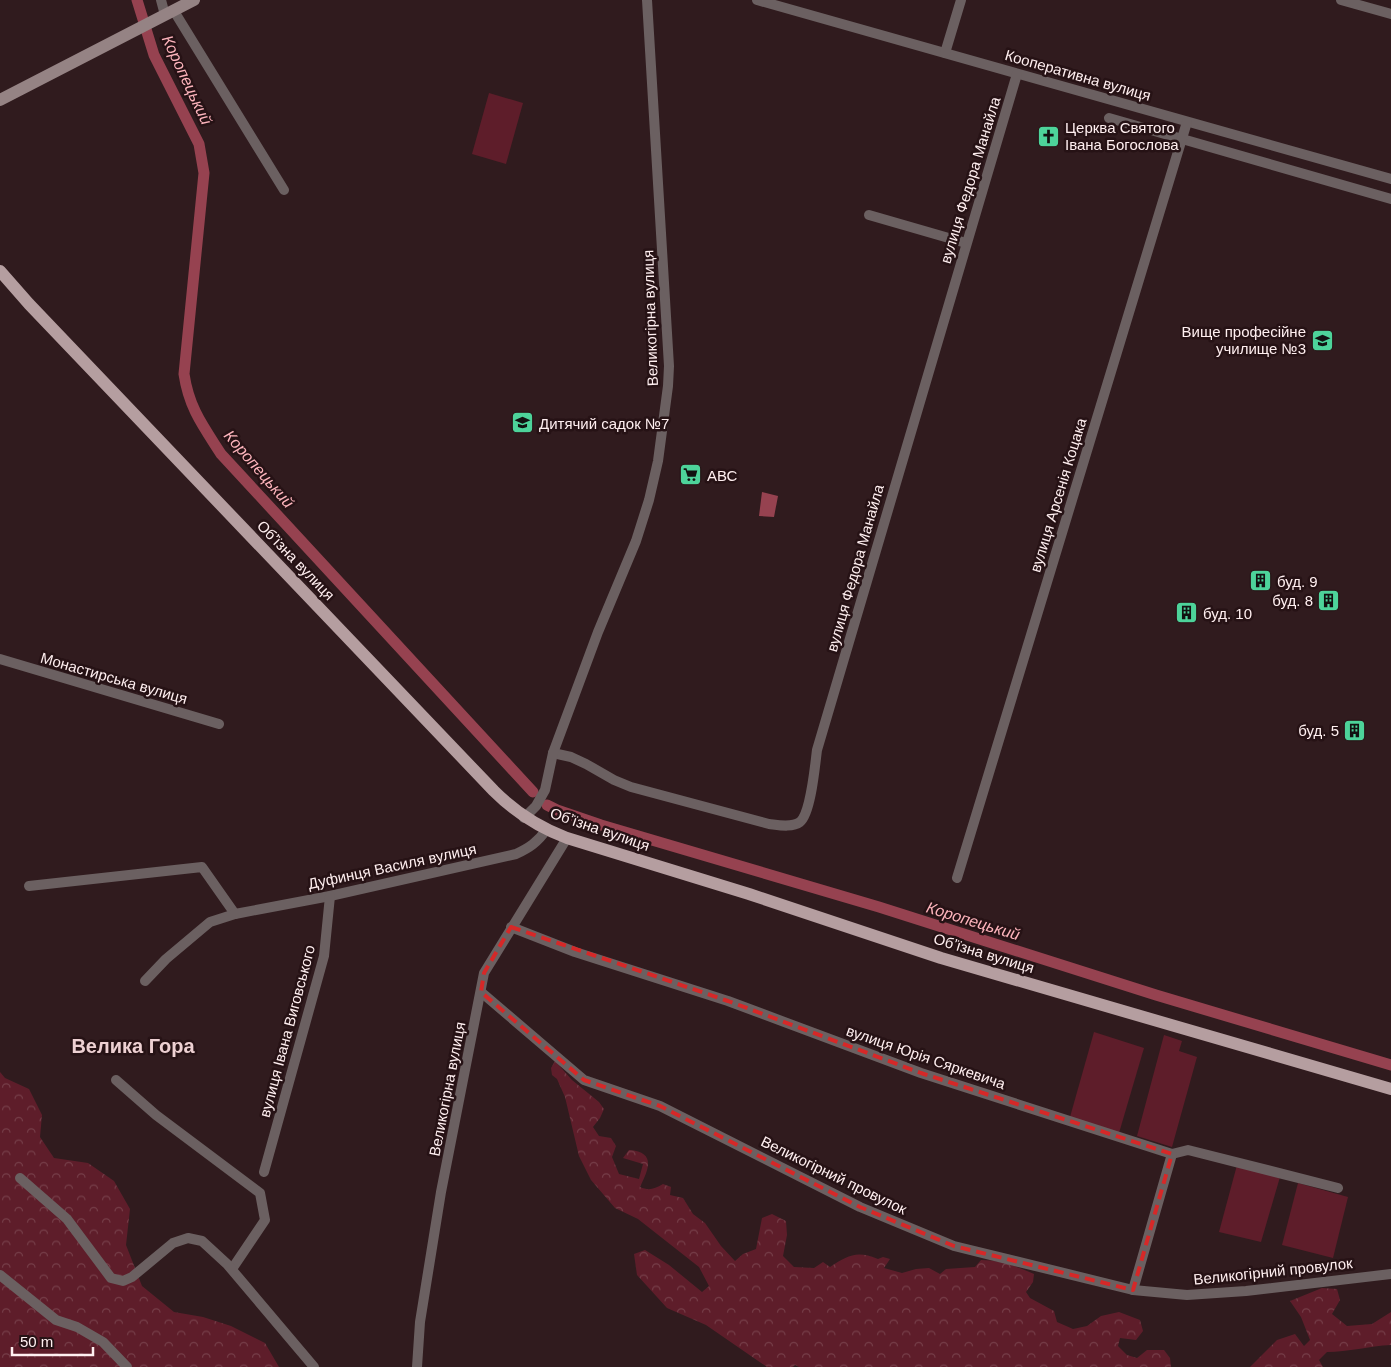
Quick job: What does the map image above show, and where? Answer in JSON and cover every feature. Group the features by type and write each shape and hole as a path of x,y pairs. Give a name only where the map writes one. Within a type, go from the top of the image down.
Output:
{"main road":[{"path":"0,100 194,0"},
{"name":"Обʼїзна вулиця","path":"0,271 29,304 494,791 524,818 546,830 567,838 749,894 942,958 1391,1089"}],"street":[{"path":"161,0 165,15 284,190"},
{"name":"Великогірна вулиця","path":"524,818 536,806 545,790 552,753 598,632 636,540 658,461 668,386 668,332 647,0"},
{"name":"Кооперативна вулиця","path":"758,0 1391,178"},
{"path":"945,53 961,0"},
{"path":"1341,0 1391,14"},
{"name":"вулиця Федора Манайла","path":"552,753 578,760 631,787 769,824 782,826 800,822 805,815 817,750 1017,74"},
{"path":"1109,118 1390,196"},
{"name":"вулиця Арсенія Коцака","path":"957,878 1187,122"},
{"path":"869,215 966,243"},
{"name":"Монастирська вулиця","path":"0,659 219,724"},
{"name":"Дуфинця Василя вулиця","path":"145,980 166,959 210,922 235,914 330,896 516,854 540,840 546,830"},
{"name":"Великогірна вулиця","path":"417,1367 420,1322 441,1192 484,973 567,838"},
{"path":"29,886 202,867 235,914"},
{"name":"вулиця Івана Виговського","path":"264,1172 324,956 330,896"},
{"name":"вулиця Юрія Сяркевича","path":"511,927 575,952 728,1001 921,1073 1172,1154 1188,1150 1338,1188"},
{"name":"Великогірний провулок","path":"481,992 584,1080 660,1106 860,1207 954,1246 1133,1290 1187,1295 1246,1291 1391,1274"},
{"path":"116,1080 156,1115 260,1193 265,1220 232,1269"},
{"path":"1133,1290 1172,1154"},
{"path":"20,1178 67,1220 111,1278 123,1282 132,1277 173,1243 188,1238 202,1241 232,1269 314,1367"},
{"path":"0,1275 56,1320 77,1327 103,1342 127,1367"}],"highlighted area":[{"path":"511,927 728,1001 921,1073 1172,1154 1133,1290 954,1246 860,1207 660,1106 584,1080 481,992 484,973"}],"green space":[{"path":"489,93 523,103 506,164 472,154"},
{"path":"1094,1032 1144,1048 1119,1133 1070,1117"},
{"path":"1164,1035 1182,1041 1179,1051 1197,1057 1172,1147 1137,1136"},
{"path":"555,1061 572,1080 599,1102 604,1109 593,1127 599,1136 611,1138 616,1146 612,1157 619,1174 639,1179 643,1164 623,1158 629,1150 644,1154 648,1163 646,1174 640,1187 652,1189 663,1184 671,1187 670,1195 683,1198 693,1214 705,1223 721,1246 735,1261 743,1254 756,1249 762,1218 772,1214 786,1221 787,1235 783,1256 794,1267 814,1268 823,1262 830,1267 842,1259 858,1254 878,1259 883,1257 890,1259 884,1268 902,1273 929,1268 940,1274 946,1269 975,1267 981,1260 1001,1262 1034,1274 1033,1282 1026,1292 1030,1298 1054,1311 1057,1322 1073,1329 1087,1326 1101,1316 1119,1312 1140,1320 1143,1331 1136,1340 1120,1338 1118,1346 1127,1355 1137,1358 1147,1350 1164,1350 1170,1358 1171,1367 799,1367 795,1365 793,1367 767,1367 706,1325 667,1308 637,1275 634,1254 645,1250 669,1265 702,1292 709,1286 699,1267 638,1219 615,1208 591,1180 579,1156 565,1097 557,1079 552,1075 551,1068"},
{"path":"0,1072 5,1078 29,1089 42,1115 40,1137 54,1158 88,1163 114,1181 130,1209 126,1245 142,1286 174,1312 203,1317 231,1326 265,1343 279,1367 0,1367"},
{"path":"1237,1165 1280,1177 1261,1242 1219,1232"},
{"path":"1298,1183 1348,1197 1333,1258 1282,1245"},
{"path":"1322,1288 1337,1289 1340,1300 1332,1314 1347,1326 1372,1324 1391,1312 1391,1345 1327,1352 1319,1360 1323,1367 1250,1367 1277,1340 1295,1334 1304,1346 1310,1340 1301,1317 1290,1301"}],"shaded area":[{"path":"762,492 778,496 774,517 759,516"}],"waterway":[{"name":"Коропецький","path":"137,0 154,55 199,144 204,173 184,374 193,407 221,454 533,792"},
{"name":"Коропецький","path":"547,805 601,825 879,907 1156,995 1391,1065"}],"place":[{"name":"Церква Святого Івана Богослова","path":"1049,136"},
{"name":"Вище професійне училище №3","path":"1322,340"},
{"name":"Дитячий садок №7","path":"523,423"},
{"name":"АВС","path":"691,475"},
{"name":"буд. 9","path":"1261,581"},
{"name":"буд. 8","path":"1329,600"},
{"name":"буд. 10","path":"1187,613"},
{"name":"буд. 5","path":"1355,730"}],"district":[{"name":"Велика Гора","path":"133,1046"}]}
